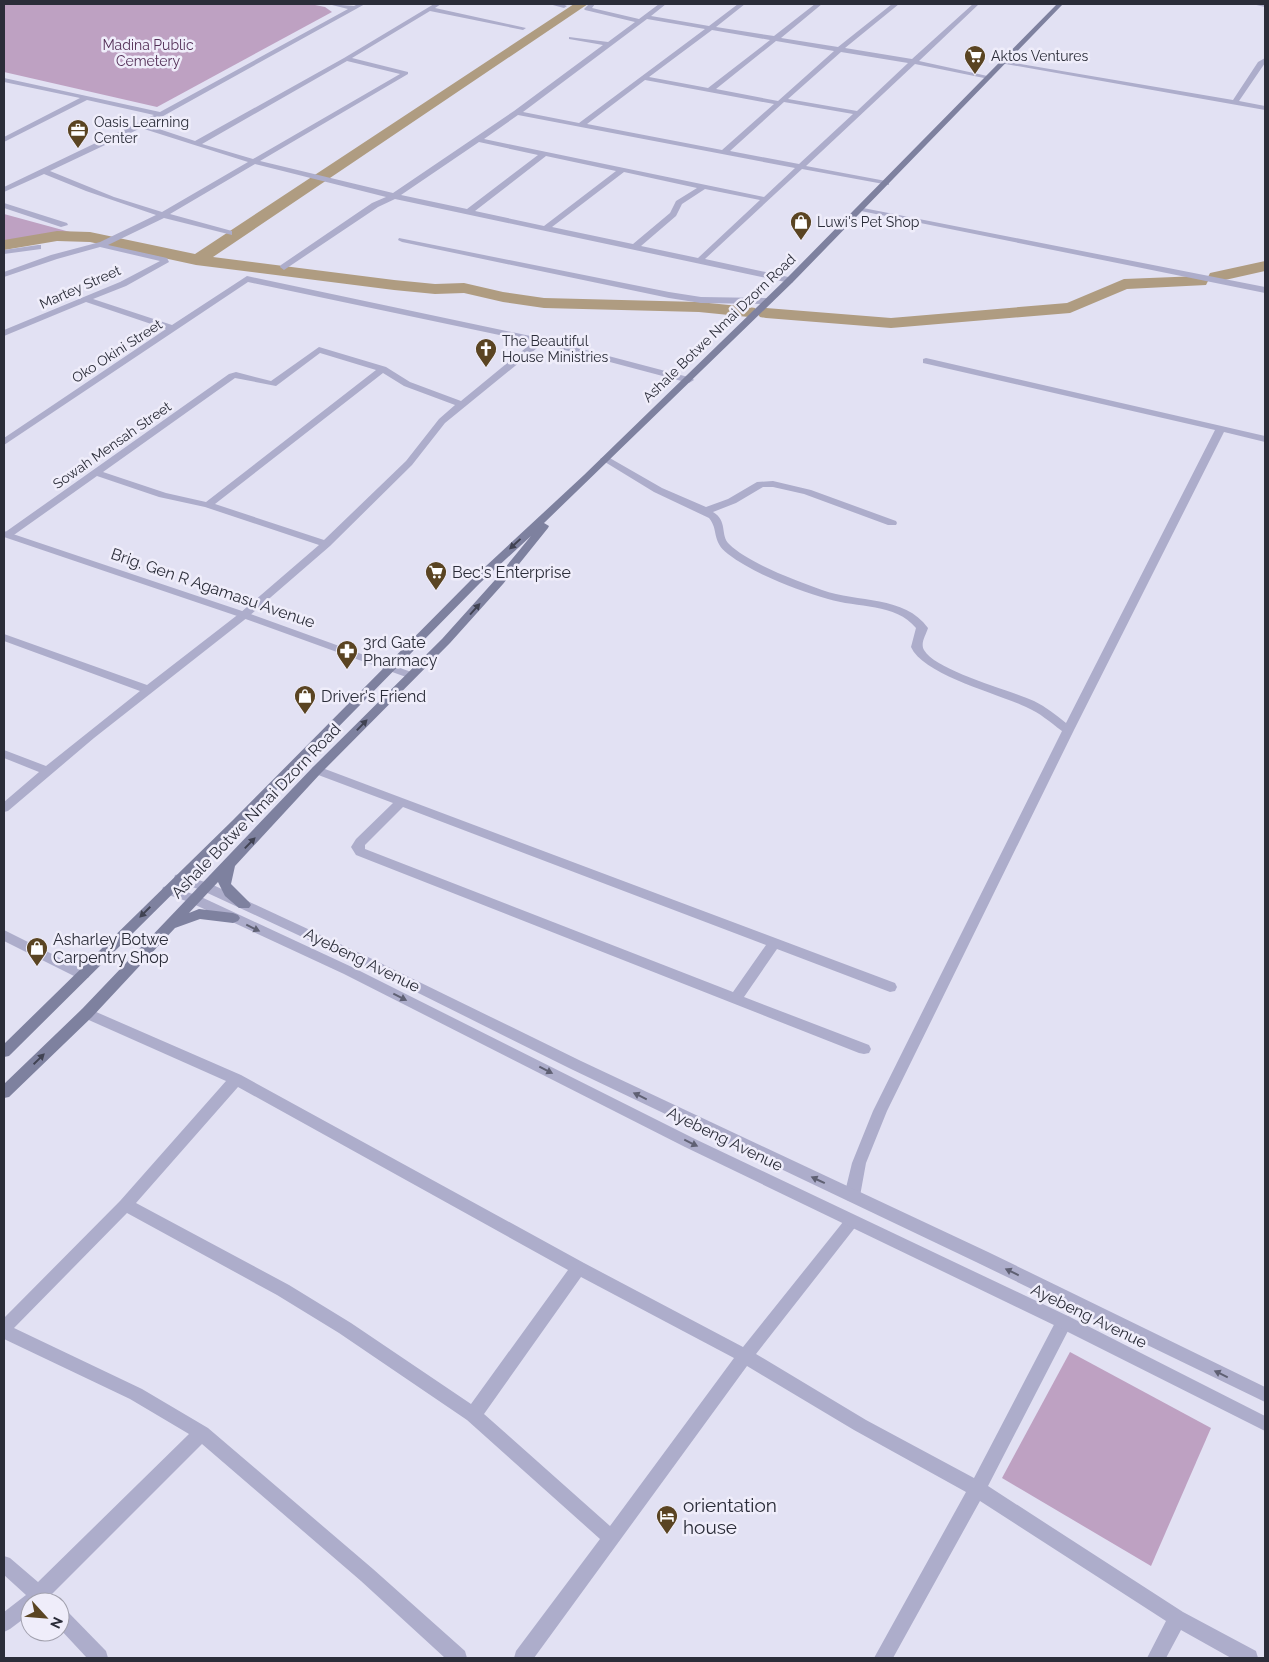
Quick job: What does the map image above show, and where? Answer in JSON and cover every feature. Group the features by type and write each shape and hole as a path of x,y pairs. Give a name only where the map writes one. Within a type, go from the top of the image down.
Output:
{"main road":[{"name":"Ashale Botwe Nmai Dzorn Road","path":"4,1052 476,581 564,500 770,301 1060,4"},
{"name":"Ashale Botwe Nmai Dzorn Road","path":"4,1093 87,1013 317,770 446,641 499,582 564,500"},
{"path":"233,860 225,874 225,887 244,905"},
{"path":"170,925 200,914 233,918"}],"street":[{"path":"331,4 354,8"},
{"path":"4,190 141,125 362,4"},
{"path":"196,144 346,59 438,4"},
{"path":"552,4 564,6"},
{"path":"592,4 587,9 840,49 989,77"},
{"path":"284,267 375,205 394,196 478,140 663,4"},
{"path":"581,125 742,4"},
{"path":"710,90 820,4"},
{"path":"724,152 840,49 896,4"},
{"path":"699,261 764,198 857,112 915,62 976,4"},
{"path":"1255,4 1265,5"},
{"path":"429,9 523,28"},
{"path":"571,38 607,44"},
{"path":"4,275 54,257 102,245 161,216 406,73 346,59"},
{"path":"1235,102 1260,62 1265,60"},
{"path":"1003,62 1265,108"},
{"path":"644,78 857,112"},
{"path":"4,80 161,114"},
{"path":"4,90 18,83"},
{"path":"4,140 86,98"},
{"path":"517,112 886,183"},
{"path":"141,125 255,162 317,178 790,280"},
{"path":"478,140 764,198"},
{"path":"469,212 544,154"},
{"path":"546,228 624,170"},
{"path":"44,171 77,186 161,216 229,234"},
{"path":"635,247 673,214 679,203 705,186"},
{"path":"4,205 64,225"},
{"path":"861,209 1265,290"},
{"path":"402,240 669,295 701,300 770,301"},
{"name":"Martey Street","path":"4,333 87,300 165,262 164,260 102,245"},
{"path":"4,252 38,247"},
{"name":"Oko Okini Street","path":"4,442 174,329 243,280 254,279 540,341"},
{"path":"87,300 174,329"},
{"path":"4,808 47,771 244,614 326,544 409,463 442,421 540,341 689,380"},
{"name":"Sowah Mensah Street","path":"6,534 97,473 232,376 238,375 273,384 321,349 383,369"},
{"path":"926,361 1265,439"},
{"path":"208,505 383,369 407,384 463,405"},
{"path":"852,1196 859,1163 880,1111 1068,730 1221,430"},
{"path":"605,459 658,490 705,511 715,518 720,525 720,539 726,548 740,557 816,591 843,599 900,609 918,621 922,628 917,644 918,651 931,663 947,671 1008,693 1032,705 1068,730"},
{"path":"97,473 163,495 208,505 326,544"},
{"path":"705,511 732,502 760,484 773,484 807,492 892,523"},
{"name":"Brig. Gen R Agamasu Avenue","path":"6,534 244,614 410,675"},
{"path":"4,637 149,690"},
{"path":"4,754 47,771"},
{"path":"317,770 890,987"},
{"path":"401,802 360,842 357,847 360,852 734,1000 864,1049"},
{"name":"Ayebeng Avenue","path":"180,878 361,959 576,1065 1265,1396"},
{"name":"Ayebeng Avenue","path":"168,890 194,899 349,971 690,1143 1064,1322 1265,1424"},
{"path":"4,935 83,975"},
{"path":"734,1000 775,942"},
{"path":"87,1013 236,1079 578,1268 745,1356 860,1425 978,1490 1177,1618 1248,1658"},
{"path":"236,1079 125,1205 4,1329 136,1394 202,1433 341,1552 458,1658"},
{"path":"125,1205 283,1290 345,1328 473,1415 611,1538"},
{"path":"523,1658 745,1356 852,1221"},
{"path":"473,1415 578,1268"},
{"path":"883,1658 978,1490 1064,1322"},
{"path":"45,1592 202,1433"},
{"path":"4,1564 30,1592"},
{"path":"4,1623 20,1612"},
{"path":"1156,1658 1177,1618"},
{"path":"70,1627 99,1658"}],"green space":[{"name":"Madina Public Cemetery","path":"4,4 310,4 325,7 332,12 157,107 4,72"},
{"path":"4,214 70,232 68,234 39,235 4,241"},
{"path":"1070,1352 1211,1428 1151,1566 1002,1478"}],"waterway":[{"path":"4,245 57,236 90,237 198,260 582,4"},
{"path":"196,260 394,285 435,289 464,288 503,297 544,303 699,307 749,312"},
{"path":"1216,277 1265,266"},
{"path":"766,313 891,323 1070,308 1124,284 1200,281"}],"place":[{"name":"Aktos Ventures","path":"975,75"},
{"name":"Oasis Learning Center","path":"78,149"},
{"name":"Luwi's Pet Shop","path":"801,241"},
{"name":"The Beautiful House Ministries","path":"486,368"},
{"name":"Bec's Enterprise","path":"436,591"},
{"name":"3rd Gate Pharmacy","path":"347,670"},
{"name":"Driver's Friend","path":"305,715"},
{"name":"Asharley Botwe Carpentry Shop","path":"37,967"},
{"name":"orientation house","path":"667,1535"}]}
